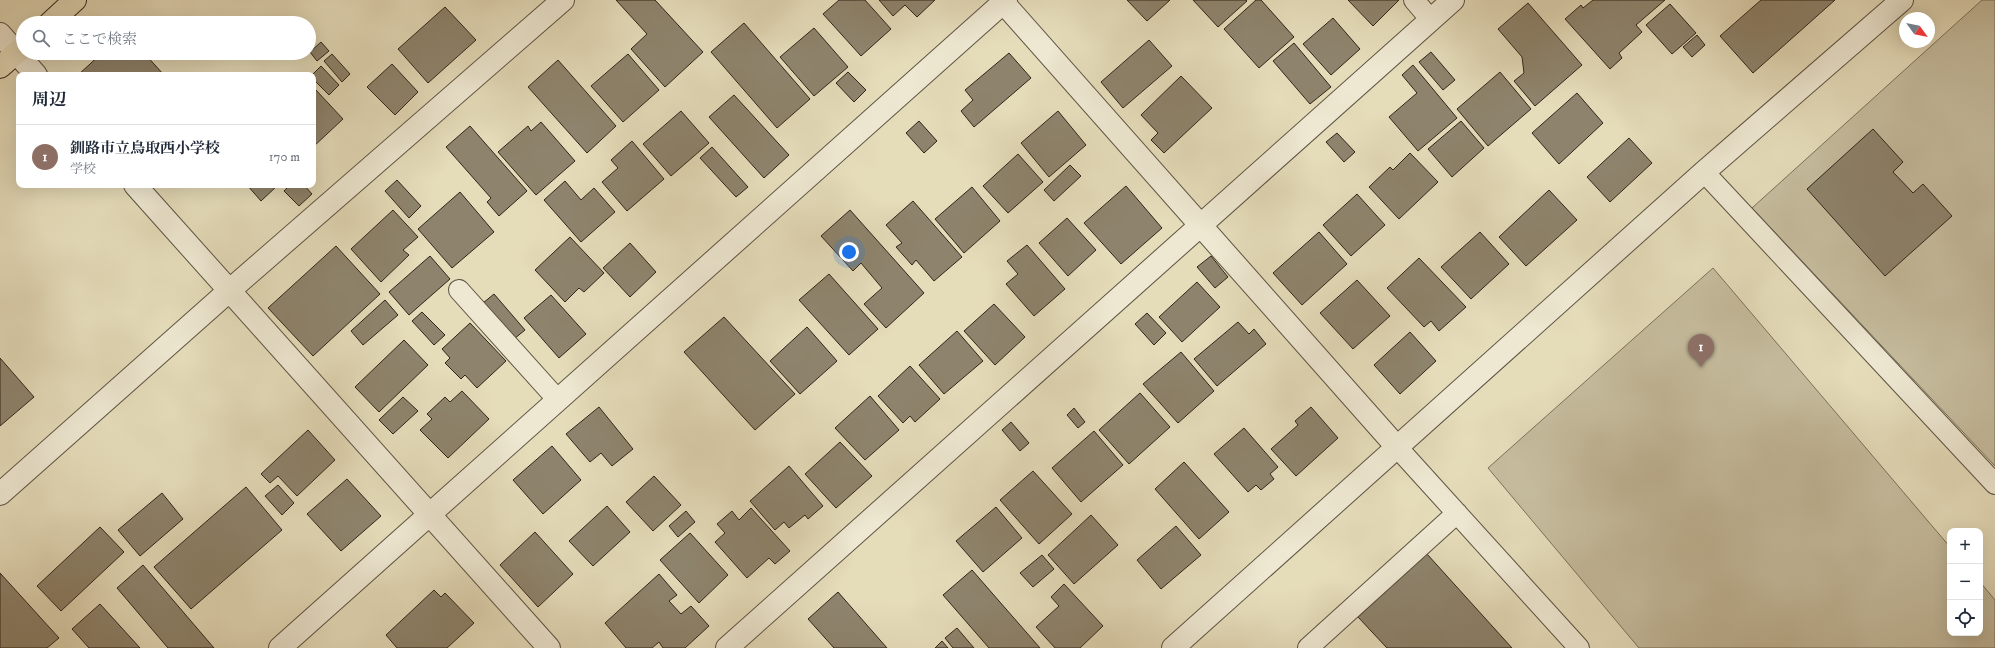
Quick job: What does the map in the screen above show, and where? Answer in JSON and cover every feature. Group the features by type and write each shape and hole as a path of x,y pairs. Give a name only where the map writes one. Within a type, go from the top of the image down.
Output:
{"highway":[{"path":"58,16 75,0"},
{"path":"0,67 16,53"}],"street":[{"path":"0,494 230,290 563,0"},
{"path":"727,648 1200,224 1453,0"},
{"path":"1173,648 1396,446 1704,172 1902,0"},
{"path":"280,648 1003,1 1396,446"},
{"path":"0,34 16,47"},
{"path":"26,60 34,72"},
{"path":"138,188 549,648"}],"lane":[{"path":"1414,0 1431,20"},
{"path":"1704,172 1995,484"},
{"path":"459,290 557,399"},
{"path":"1396,446 1579,648"},
{"path":"1308,648 1457,513"}],"shaded area":[{"path":"1982,0 1995,0 1995,466 1752,208 1929,48 1935,48 1935,43"},
{"path":"1713,268 1947,543 1947,636 1983,636 1983,586 1995,600 1995,648 1639,648 1488,468"}],"building":[{"path":"616,0 655,0 703,52 665,87 631,49 647,34"},
{"path":"839,0 865,0 891,29 861,56 823,14"},
{"path":"879,0 935,0 917,17 905,5 893,16"},
{"path":"1127,0 1170,0 1147,21"},
{"path":"1193,0 1246,0 1247,1 1218,27"},
{"path":"1256,0 1261,0 1294,37 1259,68 1224,29"},
{"path":"1348,0 1399,0 1373,26"},
{"path":"1593,0 1665,0 1636,25 1642,32 1619,53 1622,58 1610,69 1565,19 1581,5 1583,8"},
{"path":"1761,0 1835,0 1753,73 1720,36"},
{"path":"1528,3 1582,65 1535,106 1514,81 1524,73 1522,57 1498,29"},
{"path":"1670,4 1696,33 1672,54 1646,25"},
{"path":"445,7 476,40 428,83 398,49"},
{"path":"1333,18 1360,49 1331,75 1303,44"},
{"path":"744,23 810,99 777,128 711,52"},
{"path":"814,28 848,67 814,96 780,57"},
{"path":"1697,35 1705,45 1692,57 1683,47"},
{"path":"1149,40 1172,66 1123,108 1101,82"},
{"path":"321,42 329,51 317,61 316,60 316,47"},
{"path":"1294,43 1331,87 1310,104 1273,61"},
{"path":"1431,52 1455,80 1443,90 1419,62"},
{"path":"1009,53 1031,78 974,127 961,111 973,100 965,90"},
{"path":"332,54 350,74 342,82 324,61"},
{"path":"628,54 659,90 623,122 591,86"},
{"path":"94,60 150,60 161,72 81,72"},
{"path":"558,60 616,126 587,153 528,87"},
{"path":"392,64 418,92 395,115 367,87"},
{"path":"1413,65 1457,118 1418,151 1389,117 1417,93 1402,75"},
{"path":"321,66 339,85 329,95 316,82 315,72"},
{"path":"848,72 866,90 854,102 836,83"},
{"path":"1500,72 1531,109 1488,146 1457,109"},
{"path":"1181,76 1212,108 1164,153 1151,140 1158,133 1141,115"},
{"path":"316,90 343,119 316,144"},
{"path":"1577,93 1603,123 1559,164 1532,133"},
{"path":"734,95 789,155 764,178 709,117"},
{"path":"681,111 709,143 671,176 643,144"},
{"path":"1058,111 1086,145 1049,177 1021,143"},
{"path":"919,121 937,141 924,153 906,133"},
{"path":"1461,121 1484,148 1452,177 1428,149"},
{"path":"541,122 575,161 536,195 498,152 528,126 531,131"},
{"path":"470,126 527,191 499,216 487,202 491,198 446,147"},
{"path":"1873,129 1903,162 1893,172 1913,193 1923,184 1952,216 1885,276 1807,189"},
{"path":"1337,133 1355,152 1344,162 1326,142"},
{"path":"1629,138 1652,163 1610,202 1587,177"},
{"path":"632,141 664,179 627,211 602,182 618,168 611,160"},
{"path":"712,147 748,187 736,197 700,158"},
{"path":"1410,153 1438,182 1399,219 1369,187 1390,167 1393,170"},
{"path":"1018,154 1043,182 1008,213 983,186"},
{"path":"1070,165 1081,176 1054,201 1044,190"},
{"path":"397,180 421,206 409,218 385,191"},
{"path":"565,181 581,200 594,188 615,212 581,242 544,200"},
{"path":"1126,186 1162,228 1121,264 1084,223"},
{"path":"972,187 1000,221 964,253 935,219"},
{"path":"250,188 275,188 261,201"},
{"path":"287,188 307,188 312,194 299,206 284,191"},
{"path":"1549,190 1577,220 1526,266 1499,237"},
{"path":"460,192 494,232 452,268 418,229"},
{"path":"1357,194 1385,225 1351,256 1323,225"},
{"path":"913,201 962,257 934,281 916,260 912,265 896,247 902,243 886,225"},
{"path":"393,210 418,237 403,250 409,255 381,282 351,249"},
{"path":"850,210 924,293 886,328 864,304 882,288 861,263 853,271 821,236"},
{"path":"1067,218 1096,250 1068,276 1039,243"},
{"path":"1319,232 1347,264 1302,305 1273,273"},
{"path":"1480,232 1509,264 1471,299 1441,267"},
{"path":"570,237 604,273 584,292 579,288 565,302 535,270"},
{"path":"630,243 656,272 630,297 603,268"},
{"path":"1027,245 1065,289 1034,316 1006,284 1018,274 1007,261"},
{"path":"336,246 380,294 313,356 268,308"},
{"path":"430,256 450,279 409,315 389,292"},
{"path":"1211,256 1228,277 1215,288 1197,267"},
{"path":"1419,258 1466,307 1439,331 1431,321 1424,327 1387,288"},
{"path":"829,274 878,329 849,355 799,300"},
{"path":"1357,280 1390,316 1353,349 1320,313"},
{"path":"1197,282 1220,307 1182,342 1159,317"},
{"path":"494,294 525,330 514,339 483,303"},
{"path":"551,295 586,334 559,358 524,318"},
{"path":"385,300 398,315 363,345 351,331"},
{"path":"994,304 1025,337 995,365 964,331"},
{"path":"422,312 445,335 434,345 412,321"},
{"path":"1147,313 1166,333 1154,345 1135,324"},
{"path":"724,317 795,394 755,430 684,352"},
{"path":"1238,322 1249,334 1254,329 1266,344 1217,386 1194,359"},
{"path":"470,323 506,361 477,388 465,375 461,379 445,363 450,358 442,349"},
{"path":"807,327 837,361 800,394 770,361"},
{"path":"957,331 983,361 944,394 919,365"},
{"path":"1410,332 1436,361 1400,394 1374,365"},
{"path":"404,340 428,365 379,412 355,387"},
{"path":"1181,352 1214,391 1178,423 1143,384"},
{"path":"0,358 34,397 0,426"},
{"path":"910,366 940,399 915,422 910,416 903,423 878,396"},
{"path":"462,391 489,419 448,458 420,430 432,419 427,414 445,397 450,402"},
{"path":"1140,393 1170,427 1129,464 1099,430"},
{"path":"870,396 899,430 865,460 835,428"},
{"path":"403,397 418,411 393,434 379,420"},
{"path":"599,407 633,449 612,466 601,453 590,462 566,434"},
{"path":"1311,407 1338,438 1296,476 1271,449 1298,425 1295,421"},
{"path":"1074,408 1085,422 1078,428 1067,415"},
{"path":"1011,422 1029,443 1020,451 1002,430"},
{"path":"1244,428 1278,467 1270,474 1274,479 1261,490 1256,485 1248,492 1214,454"},
{"path":"308,430 335,460 297,496 278,476 270,483 261,474"},
{"path":"1094,431 1123,465 1081,502 1052,468"},
{"path":"840,442 872,476 836,508 805,474"},
{"path":"552,446 581,480 543,514 513,480"},
{"path":"1184,462 1229,512 1199,539 1155,489"},
{"path":"789,466 823,506 808,519 805,515 789,528 784,522 775,530 750,501"},
{"path":"1033,471 1072,514 1039,544 1000,500"},
{"path":"654,476 681,505 653,531 626,502"},
{"path":"347,479 381,516 341,551 307,514"},
{"path":"278,485 294,503 282,515 265,496"},
{"path":"246,487 282,530 191,609 154,567"},
{"path":"162,493 183,519 140,556 118,530"},
{"path":"607,506 630,532 593,566 569,541"},
{"path":"996,507 1022,538 983,572 956,541"},
{"path":"751,508 790,551 775,564 769,558 747,578 715,542 725,533 717,524 732,511 739,520"},
{"path":"686,511 695,522 678,537 669,526"},
{"path":"1091,515 1118,545 1074,584 1048,555"},
{"path":"1176,526 1201,555 1161,589 1137,560"},
{"path":"100,527 124,552 61,611 37,586"},
{"path":"535,532 573,574 538,607 500,565"},
{"path":"690,533 728,575 699,603 660,560"},
{"path":"1427,554 1512,648 1387,648 1358,617"},
{"path":"1042,555 1054,569 1033,587 1020,573"},
{"path":"143,565 214,648 168,648 117,588"},
{"path":"972,570 1040,648 989,648 943,595"},
{"path":"0,573 59,638 47,648 0,648"},
{"path":"659,574 677,595 669,601 681,614 691,606 709,626 685,648 663,648 659,642 652,648 626,648 605,623"},
{"path":"1064,584 1103,626 1080,648 1055,648 1036,627 1059,606 1051,597"},
{"path":"434,590 441,597 445,593 474,623 447,648 397,648 386,635"},
{"path":"838,592 887,648 834,648 808,619"},
{"path":"100,604 140,648 89,648 72,629"},
{"path":"957,628 974,648 953,648 945,638"},
{"path":"942,641 948,648 935,648"}],"place":[{"name":"釧路市立鳥取西小学校","path":"1701,367"}]}
